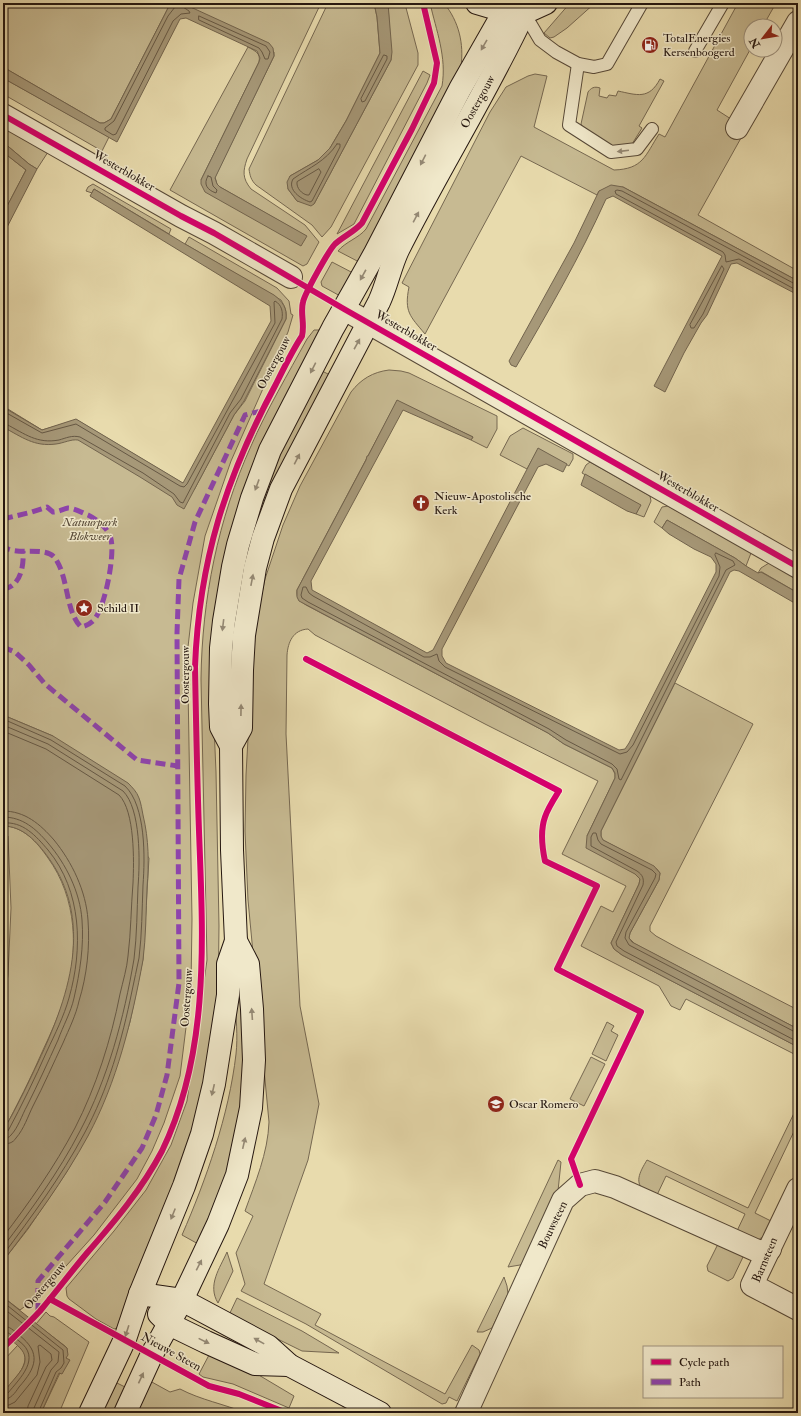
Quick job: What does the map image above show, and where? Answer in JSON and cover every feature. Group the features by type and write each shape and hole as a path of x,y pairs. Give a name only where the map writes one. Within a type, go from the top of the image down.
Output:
{"main road":[{"path":"477,3 513,8 546,3"},
{"name":"Oostergouw","path":"90,1413 125,1339 140,1294 184,1186 202,1134 214,1084 228,995 228,964 236,941 232,850 231,746 221,727 220,679 224,621 233,566 252,498 270,450 344,308 374,255 460,89 513,8"},
{"name":"Oostergouw","path":"231,746 241,728 244,635 255,568 263,538 281,489 385,290 398,252 498,65 513,8"},
{"path":"737,128 798,22"},
{"name":"Westerblokker","path":"3,115 291,277"},
{"name":"Westerblokker","path":"344,308 798,567"},
{"name":"Oostergouw","path":"124,1413 152,1354 182,1300 207,1249 237,1175 251,1108 254,1035 248,964 236,941"},
{"name":"Bouwsteen","path":"466,1413 563,1200 580,1186 595,1181 615,1187 760,1252 770,1249"},
{"name":"Barnsteen","path":"798,1189 752,1285 798,1309"},
{"name":"Nieuwe Steen","path":"140,1294 182,1300 268,1346 289,1365 380,1413"},
{"name":"Nieuwe Steen","path":"140,1294 169,1324 206,1342 255,1364 289,1365"}],"lane":[{"path":"513,8 540,40 556,52 578,64 594,67 607,64 642,3"},
{"path":"695,51 723,3"},
{"path":"578,64 569,125 612,152 637,149 652,129"}],"green space":[{"path":"3,3 174,3 169,6 111,119 104,123 100,123 3,67"},
{"path":"181,3 321,3 247,159 244,171 246,181 251,189 305,225 319,242 307,264 303,266 170,190 248,47 258,54 259,62 201,180 306,236 220,187 217,184 215,177 274,56 274,52"},
{"path":"328,3 374,3 377,17 380,53 347,119 330,148 318,160 290,176 288,189 297,201 314,204 391,60 388,3 399,3 400,5 405,4 418,53 418,65 331,227 322,237 312,225 256,185 251,178 249,169"},
{"path":"430,3 444,3 457,25 462,50 461,67 361,263 338,251 366,229 442,86 442,54"},
{"path":"570,3 595,3 567,28 550,38 544,33"},
{"path":"738,3 776,3 768,18 743,18 743,58 746,58 717,110 731,119 726,130 741,138 698,215 798,271 798,281 623,187 599,191 597,195 521,156 425,334 415,323 408,308 407,302 409,287 402,283 490,112 506,87 535,74 547,76 534,127 614,170 624,169 637,164 646,155 659,134 665,137"},
{"path":"423,71 430,75 427,83 354,224 337,234"},
{"path":"3,78 109,137 102,151 3,94"},
{"path":"660,79 664,81 639,126 642,128 632,144 615,147 585,131 581,124 588,92 592,88 600,88 599,96 607,98 609,95 616,96 618,91 631,94 642,94 647,93 656,86"},
{"path":"3,126 48,152 37,169 3,142"},
{"path":"3,152 26,170 3,214"},
{"path":"93,184 171,229 169,234 94,189 92,193 86,191 88,187"},
{"name":"Natuurpark Blokweer","path":"189,237 277,288 289,301 291,314 293,315 288,332 231,461 205,536 193,603 188,647 192,919 191,987 180,1076 164,1123 152,1151 137,1179 94,1235 40,1295 20,1310 3,1297 3,1261 28,1229 66,1173 88,1135 117,1064 130,1022 143,959 149,858 53,736 3,715 3,406 42,430 77,420 194,490 234,415 245,401 286,319 286,314 285,307 281,300 185,244"},
{"path":"332,262 355,274 342,297 322,286 321,282"},
{"path":"314,330 322,330 276,420 212,680 216,772 219,926 218,1008 196,1131 117,1328 114,1329 96,1319 69,1299 66,1288 146,1190 171,1145 187,1101 207,960 201,679 202,649 209,589 221,531 239,474 257,432 271,405 307,339"},
{"path":"320,370 332,376 284,467 234,688 229,652 238,579 277,455"},
{"path":"389,370 409,373 497,416 497,429 487,448 471,440 473,437 397,401 297,590 298,598 306,605 548,733 564,744 612,768 615,778 587,836 640,879 611,943 614,949 622,955 798,1047 798,1056 686,999 680,1010 671,1006 659,986 581,946 601,906 613,912 626,886 562,854 598,781 315,635 308,629 295,634 290,641 287,655 286,734 300,1006 319,1104 308,1160 264,1284 321,1314 315,1325 445,1394 472,1345 479,1350 480,1354 457,1401 449,1397 446,1403 442,1404 306,1324 241,1291 245,1284 236,1253 253,1216 245,1211 264,1156 269,1122 248,900 245,831 246,775 254,630 265,579 283,525 300,486 351,392 359,383 368,377 378,372"},
{"path":"523,428 573,454 573,459 569,466 538,449 527,469 500,455 510,436"},
{"path":"590,462 650,496 651,501 644,517 636,514 640,505 582,473 586,465"},
{"path":"668,506 751,553 746,566 735,558 667,520 662,528 654,522 662,507"},
{"path":"769,563 798,579 798,593 762,572 758,573 761,568"},
{"path":"675,683 753,724 650,926 650,931 676,947 798,1010 798,1029 635,944 629,938 630,933 659,880 660,873 657,869 603,840 601,838 601,831"},
{"path":"3,826 17,829 29,836 44,852 58,874 70,907 73,925 73,943 72,962 65,997 34,1071 3,1132 3,1012 8,975 11,908 8,836 3,837"},
{"path":"235,999 242,999 244,1022 244,1069 239,1116 230,1163 215,1208 200,1245 182,1235 208,1170 228,1100 237,1047"},
{"path":"607,1022 614,1026 611,1031 618,1035 606,1061 592,1054"},
{"path":"591,1057 605,1064 584,1106 570,1099"},
{"path":"798,1105 798,1123 755,1213 771,1221 764,1235 756,1241 736,1233 745,1214 666,1176 657,1195 645,1190 640,1185 639,1177 647,1160 748,1208"},
{"path":"558,1160 561,1162 558,1191 524,1262 520,1265 508,1267"},
{"path":"718,1244 743,1255 733,1278 728,1281 708,1271 707,1266"},
{"path":"227,1252 233,1271 218,1303 215,1296 214,1283 218,1270"},
{"path":"504,1277 508,1294 492,1328 483,1332 477,1332"},
{"path":"237,1298 302,1331 339,1353 302,1351 229,1315"},
{"path":"46,1312 89,1342 59,1413 41,1413 60,1373 69,1360 66,1359 67,1348 36,1324"},
{"path":"18,1345 23,1351 25,1357 24,1363 17,1376 3,1393 3,1361"},
{"path":"209,1355 252,1371 294,1396 289,1408 233,1384 203,1377 199,1374"},
{"path":"111,1380 127,1388 114,1413 97,1413"},
{"path":"150,1381 170,1392 180,1389 246,1413 133,1413"}],"water":[{"path":"173,3 184,4 269,43 273,48 274,56 215,178 220,187 307,236 301,246 205,192 201,184 201,180 259,62 260,58 257,51 186,18 180,19 117,142 3,78 3,67 100,123 104,123 111,119 169,6"},
{"path":"374,3 388,3 392,52 391,60 314,204 311,206 297,201 288,189 287,182 290,176 318,160 330,148 346,121 380,53 377,17"},
{"path":"3,142 37,169 3,235 3,214 26,170 3,152"},
{"path":"611,185 623,187 798,281 798,295 737,263 731,264 707,315 684,353 665,392 654,386 722,256 613,196 606,199 575,263 516,367 511,365 509,361 574,243 599,191"},
{"path":"94,189 185,244 274,295 280,300 285,308 286,319 244,401 234,415 184,509 177,505 172,497 78,440 48,445 35,443 22,438 3,427 3,407 42,430 76,419 183,483 271,321 270,306 90,196"},
{"path":"397,400 473,437 471,440 403,410 311,581 312,590 427,653 433,650 538,448 567,464 563,472 546,464 538,467 442,649 442,656 446,663 619,750 625,749 629,743 716,572 716,564 711,557 694,549 662,528 667,520 735,558 758,573 761,572 798,593 798,605 739,571 734,570 730,572 601,831 601,836 603,840 654,866 660,873 659,880 630,933 629,938 632,942 798,1029 798,1047 622,955 614,949 611,943 640,879 635,874 586,848 587,836 615,778 615,773 612,768 564,744 548,733 299,601 297,597 297,590"},
{"path":"585,474 641,505 636,514 627,511 581,485"},
{"path":"3,715 53,736 128,783 133,788 140,802 145,824 148,861 143,960 134,1005 115,1072 98,1115 79,1152 48,1200 3,1261 2,1134 27,1085 55,1022 65,994 71,966 74,938 71,911 63,883 48,857 29,836 17,829 3,826"},
{"path":"3,1297 67,1348 68,1355 66,1358 70,1360 62,1374 59,1373 41,1413 3,1413 3,1394 22,1369 25,1363 25,1357 20,1348 3,1334"}],"marked path":[{"path":"38,1313 38,1281 105,1202 142,1148 156,1115 167,1075 179,983 177,633 179,579 195,522 245,415 261,411"},
{"path":"3,519 47,507 53,512 68,508 88,515 105,528 111,539 112,557 102,604 94,620 88,625 81,627 76,620 69,603 63,575 55,558 51,554 38,551 15,551 3,546"},
{"path":"3,589 9,587 18,580 22,569 23,551"},
{"path":"3,647 15,652 29,665 45,684 137,760 178,766"}],"cycle path":[{"path":"3,1348 40,1311 128,1204 162,1151 178,1113 189,1074 196,1034 200,994 202,912 195,667 202,591 209,555 229,486 243,452 258,418 302,336 302,306 308,290 335,244 362,223 412,129 434,83 437,63 423,3"},
{"path":"3,115 181,216 214,233 344,309 798,567"},
{"path":"306,659 559,791 543,822 542,839 545,861 597,886 557,969 641,1012 571,1159 580,1185"},
{"path":"50,1299 209,1386 239,1394 287,1413"}],"place":[{"name":"TotalEnergies Kersenboogerd","path":"650,45"},
{"name":"Nieuw-Apostolische Kerk","path":"421,503"},
{"name":"Schild II","path":"84,608"},
{"name":"Oscar Romero","path":"496,1104"}]}
